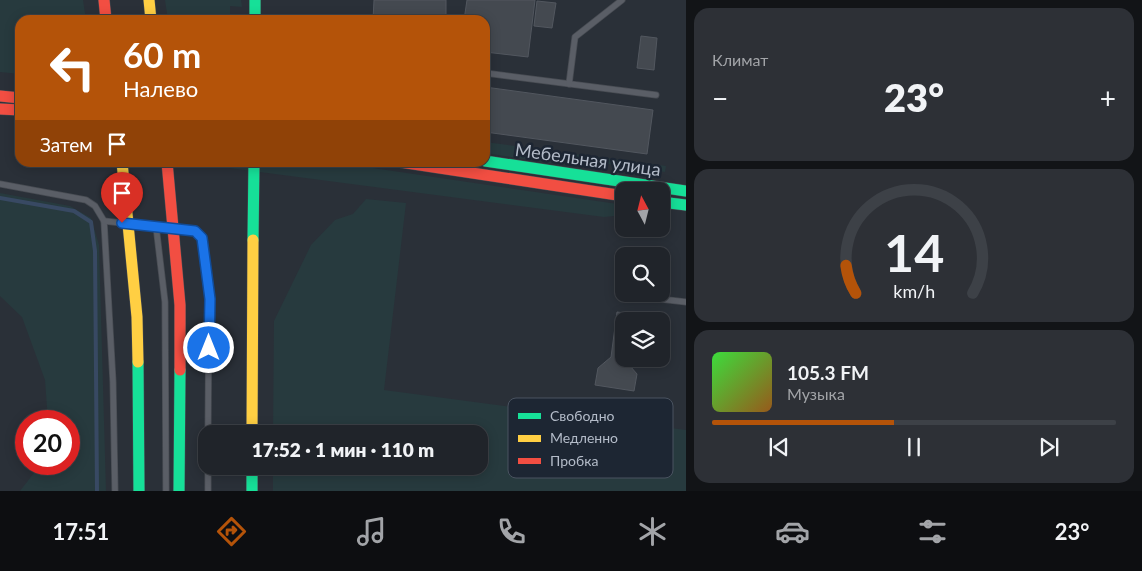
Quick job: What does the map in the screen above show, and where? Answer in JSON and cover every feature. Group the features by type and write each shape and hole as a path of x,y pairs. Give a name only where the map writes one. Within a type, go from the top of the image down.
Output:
{"main road":[{"path":"104,0 106,15"},
{"path":"148,0 150,15"},
{"path":"0,96 15,98"},
{"path":"0,109 15,110"},
{"name":"Мебельная улица","path":"490,162 686,191"},
{"path":"122,167 137,317 139,491"},
{"path":"167,167 180,305 179,491"},
{"path":"252,425 254,167"},
{"name":"Мебельная улица","path":"441,167 615,195"},
{"name":"Мебельная улица","path":"670,203 686,205"},
{"path":"252,475 252,491"}],"lane":[{"path":"568,84 575,37 622,0"},
{"path":"490,74 656,95"},
{"path":"0,184 86,200 95,206 104,221 113,372 115,491"},
{"path":"104,221 195,231 202,238 210,299 208,425"},
{"path":"156,226 165,302 166,491"},
{"path":"670,300 686,302"},
{"path":"208,475 208,491"}],"green space":[{"path":"0,0 83,0 85,15 15,15 15,74 0,72"},
{"path":"165,0 241,0 242,7 230,6 230,15 167,15"},
{"path":"490,143 560,152 558,164 490,154"},
{"path":"566,153 666,166 665,172 565,158"},
{"path":"223,167 366,167 615,204 615,216 604,217"},
{"path":"0,193 70,206 91,218 99,245 106,491 20,491 32,475 80,475 80,410 47,410 45,380 22,317 0,296"},
{"path":"366,199 406,203 384,390 508,406 508,478 673,478 673,428 686,430 686,491 273,491 273,475 488,475 488,425 273,425 274,321 311,245 335,220 353,214"}],"building":[{"path":"374,0 446,0 446,15 373,15"},
{"path":"467,0 535,0 528,57 490,53 490,15 465,15"},
{"path":"537,1 556,3 552,28 534,26"},
{"path":"641,36 657,38 654,70 637,68"},
{"path":"490,88 653,110 647,154 490,133"},
{"path":"615,327 615,367 631,367 637,374 634,391 595,385 598,368 611,357"}],"waterway":[{"path":"0,198 74,211 91,222 95,251 97,491"}],"traffic: fast":[{"path":"255,0 255,15"},
{"path":"490,162 686,191"},
{"path":"253,240 254,167"},
{"path":"670,203 686,205"},
{"path":"138,362 139,491"},
{"path":"179,491 180,370"},
{"path":"252,475 252,491"}],"traffic: slow":[{"path":"149,0 150,15"},
{"path":"122,167 137,317 138,362"},
{"path":"252,425 253,240"}],"traffic: jam":[{"path":"104,0 106,15"},
{"path":"0,96 15,98"},
{"path":"0,109 15,110"},
{"path":"167,167 180,305 180,370"},
{"path":"433,167 615,195"}],"route":[{"path":"122,223 195,231 202,238 210,299 209,348"}]}
